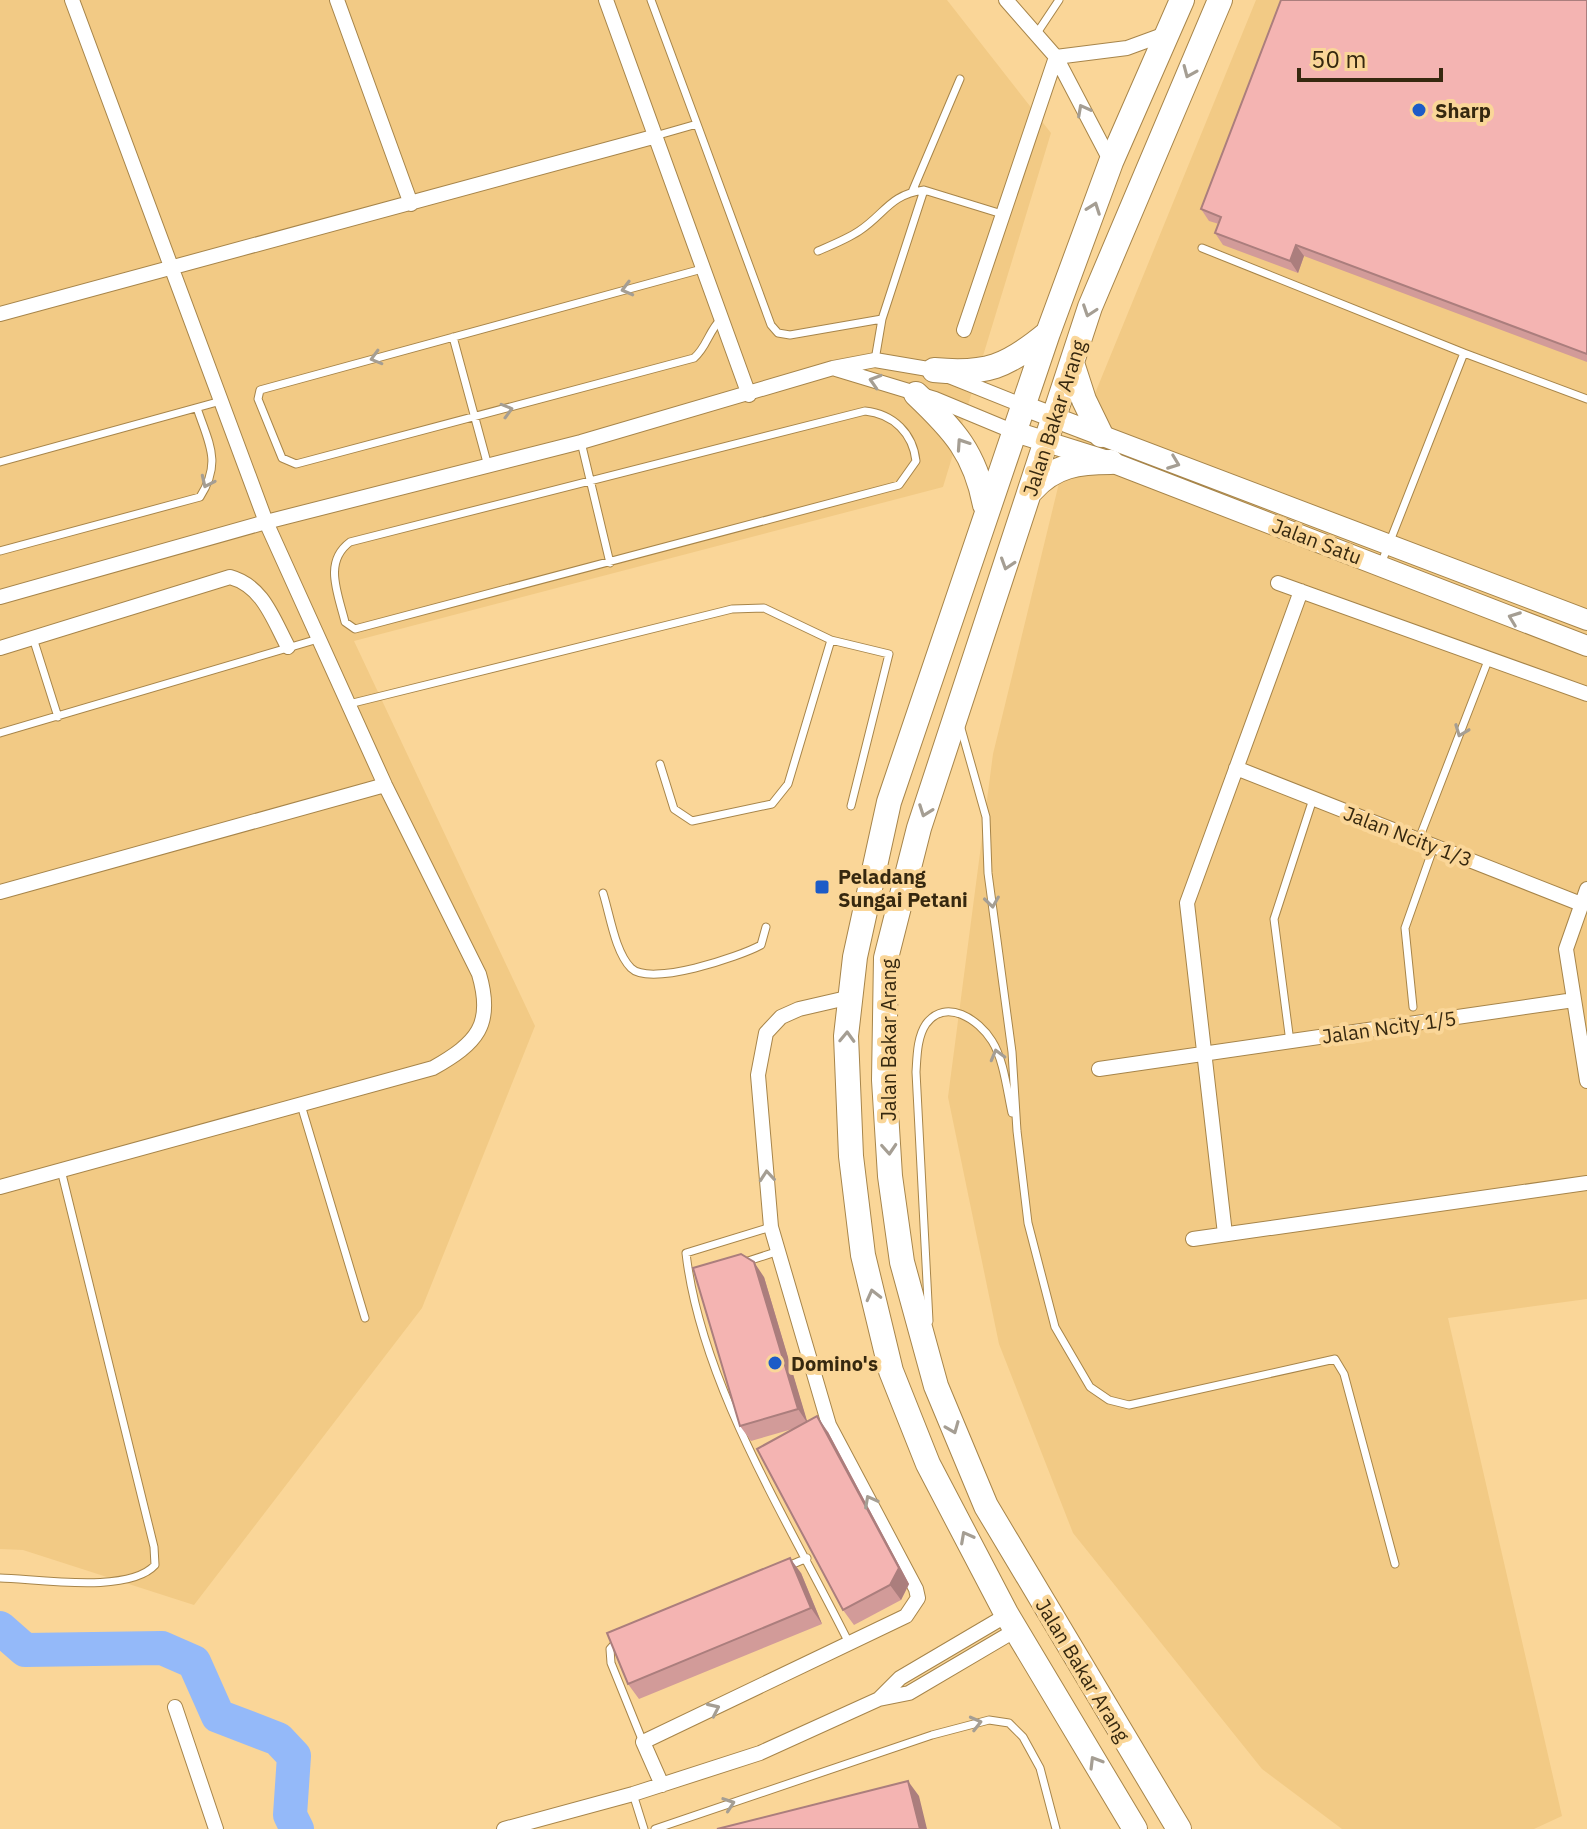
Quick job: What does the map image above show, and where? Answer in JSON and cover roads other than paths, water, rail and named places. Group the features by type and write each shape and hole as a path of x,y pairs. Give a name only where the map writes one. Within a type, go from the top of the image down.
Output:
{"main road":[{"name":"Jalan Bakar Arang","path":"1135,1829 1012,1623 928,1464 891,1371 863,1255 851,1156 846,1036 855,957 889,802 1012,431 1024,406 1111,162 1182,0"},
{"name":"Jalan Bakar Arang","path":"1179,1829 986,1506 936,1386 902,1262 890,1176 884,1080 886,958 919,828 1090,307 1220,0"},
{"path":"934,370 964,373 995,369 1020,356 1048,333"},
{"path":"1072,363 1101,435"},
{"path":"916,394 965,445 979,475 986,508"},
{"name":"Jalan Satu","path":"1024,406 1587,620"},
{"name":"Jalan Satu","path":"1012,431 1111,462 1587,646"},
{"path":"1032,490 1048,475 1068,465 1111,462"}],"street":[{"path":"0,1187 433,1068 462,1052 482,1027 487,1002 479,974 385,785 266,522 72,0"},
{"path":"337,0 411,204"},
{"path":"606,0 653,137 749,395"},
{"path":"1006,0 1056,57 1111,162"},
{"path":"1056,57 1127,48 1169,32"},
{"path":"964,330 1056,57"},
{"path":"0,314 172,270 653,137"},
{"path":"0,597 266,522 581,442 833,368 875,360 934,370 1024,406"},
{"path":"833,368 916,394 1012,431"},
{"path":"1,643 33,638 230,577 244,581 256,590 288,647"},
{"path":"1278,583 1587,694"},
{"path":"1225,1234 1187,903 1301,591"},
{"name":"Jalan Ncity 1/3","path":"1236,768 1581,904"},
{"path":"0,892 385,785"},
{"path":"1587,889 1566,949 1587,1081"},
{"path":"662,1785 643,1742 906,1616 918,1598 823,1428 771,1227 758,1075 759,1052 766,1033 781,1017 851,997"},
{"name":"Jalan Ncity 1/5","path":"1099,1069 1574,1000"},
{"path":"1193,1239 1587,1183"},
{"path":"504,1829 633,1794 760,1753 879,1699 909,1693 1012,1623"},
{"path":"175,1707 216,1829"}],"lane":[{"path":"651,0 771,325 778,333 790,335 882,319"},
{"path":"1037,33 1057,1"},
{"path":"912,192 960,79"},
{"path":"653,137 697,124"},
{"path":"875,360 882,319 924,190"},
{"path":"818,251 858,232 893,200 912,192 924,190 1002,214"},
{"path":"1202,248 1587,399"},
{"path":"702,269 260,390 258,399 282,458 296,464 475,419 694,358 704,349 711,330 721,319"},
{"path":"453,337 489,466"},
{"path":"1380,566 1464,353"},
{"path":"0,462 221,401"},
{"path":"0,551 200,497 213,467 213,454 197,408"},
{"path":"865,411 901,426 914,442 916,461 899,485 355,629 345,622 333,565 338,551 350,542 591,483 865,411"},
{"path":"581,442 610,563"},
{"path":"349,704 732,609 764,608 831,640 889,654 851,806"},
{"path":"33,638 58,717"},
{"path":"0,733 318,639"},
{"path":"660,764 674,809 692,821 772,804 788,784 831,640"},
{"path":"1419,840 1489,658"},
{"path":"958,716 986,817 988,873 1012,1052 1028,1223 1055,1327 1090,1387 1109,1400 1129,1405 1335,1359 1344,1374 1395,1564"},
{"path":"1290,1042 1274,919 1313,799"},
{"path":"1413,1007 1405,928 1434,846"},
{"path":"603,893 626,961 633,971 647,975 668,974 748,952 761,945 766,927"},
{"path":"936,1386 926,1285 916,1072 918,1045 927,1023 944,1013 962,1012 993,1042 1017,1131"},
{"path":"300,1104 365,1318"},
{"path":"0,1578 122,1582 148,1572 155,1565 154,1547 61,1170"},
{"path":"771,1227 686,1253 690,1280 708,1345 755,1460 850,1645"},
{"path":"734,1266 779,1251"},
{"path":"690,1280 704,1275"},
{"path":"755,1460 767,1454"},
{"path":"778,1571 807,1558"},
{"path":"632,1634 618,1640 610,1649 611,1663 643,1742"},
{"path":"655,1829 932,1735 989,1720 1009,1723 1023,1737 1040,1768 1056,1829"},
{"path":"633,1794 644,1829"}],"waterway":[{"path":"0,1628 25,1650 162,1648 194,1662 218,1716 278,1739 294,1756 290,1815 297,1829"}],"place":[{"name":"Sharp","path":"1419,110"},
{"name":"Peladang Sungai Petani","path":"822,887"},
{"name":"Domino's","path":"775,1363"}]}
